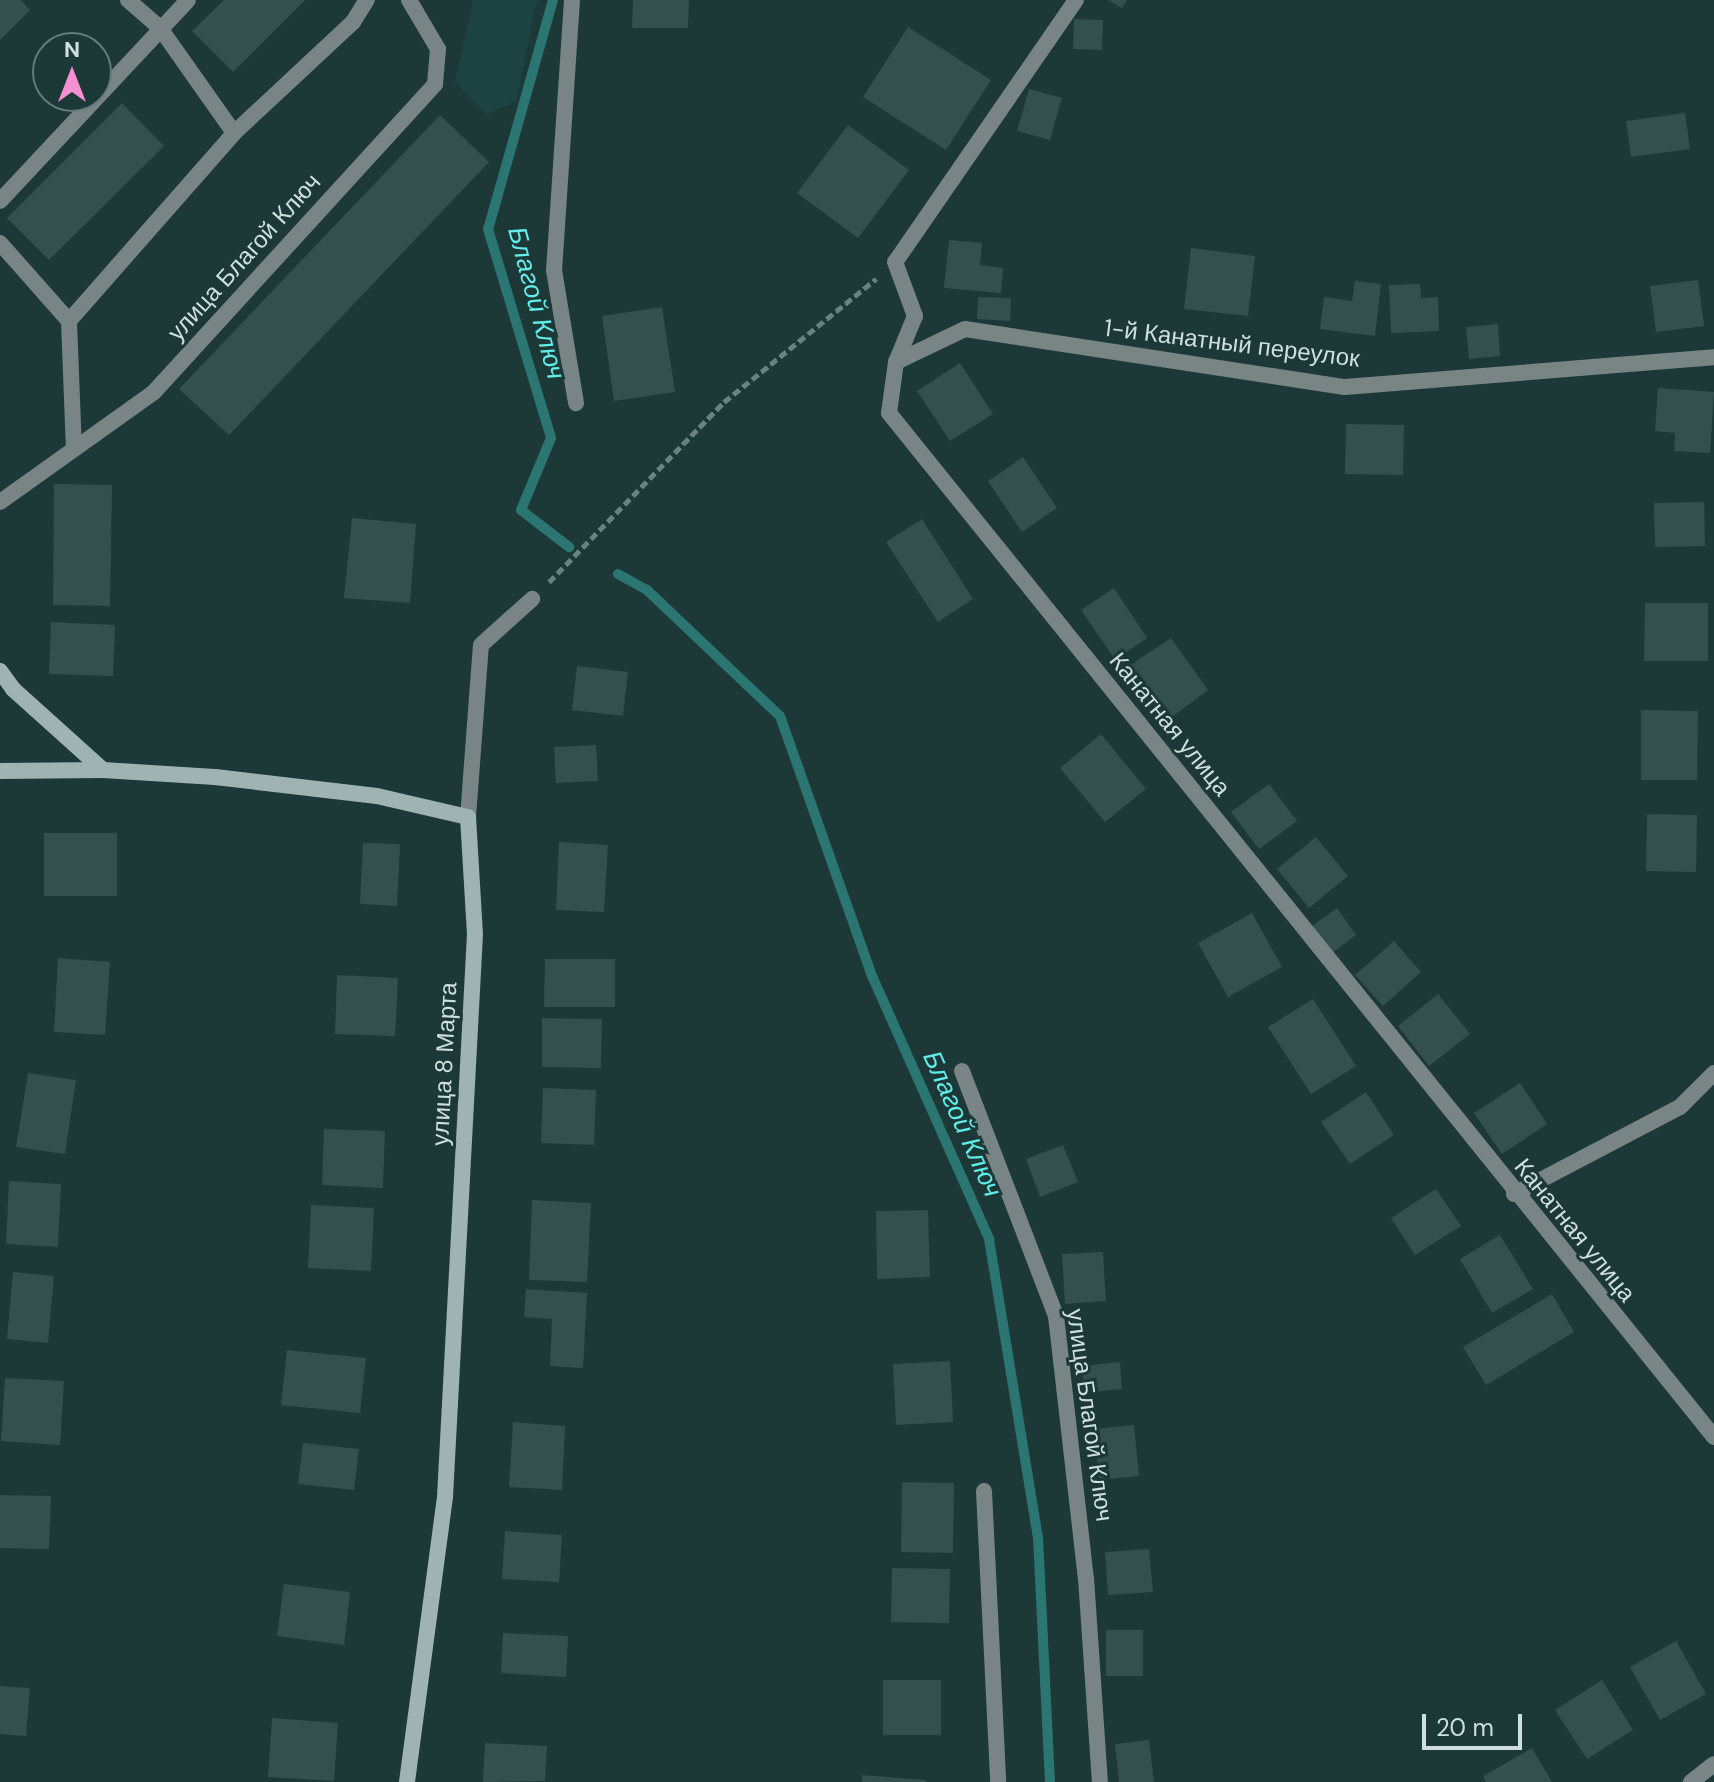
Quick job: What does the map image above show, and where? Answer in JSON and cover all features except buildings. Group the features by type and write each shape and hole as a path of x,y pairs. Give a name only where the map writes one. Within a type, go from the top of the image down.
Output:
{"street":[{"path":"128,0 160,28 234,133"},
{"path":"0,201 188,0"},
{"path":"69,321 234,133 353,22 367,0"},
{"name":"улица Благой Ключ","path":"0,502 154,392 435,84 438,49 409,0"},
{"path":"572,0 554,270 576,403"},
{"path":"895,262 1076,0"},
{"path":"0,243 69,321 74,449"},
{"name":"Канатная улица","path":"895,262 915,316 896,362 889,413 1514,1194 1714,1437"},
{"name":"1-й Канатный переулок","path":"896,362 965,329 1345,387 1714,357"},
{"path":"0,771 103,770 377,796 468,817 481,645 532,599"},
{"path":"0,671 13,689 103,770"},
{"name":"улица 8 Марта","path":"407,1782 445,1497 475,934 475,864 468,817"},
{"name":"улица Благой Ключ","path":"962,1071 1056,1316 1086,1578 1100,1782"},
{"path":"1514,1194 1680,1107 1714,1073"},
{"path":"984,1491 998,1782"},
{"path":"1691,1782 1714,1764"}],"path":[{"path":"532,599 724,402 895,262"}],"shaded area":[{"path":"473,0 537,0 517,100 486,115 455,82"}],"waterway":[{"name":"Благой Ключ","path":"553,0 488,229 551,438 521,510 569,547"},
{"name":"Благой Ключ","path":"618,574 647,590 780,716 873,978 989,1239 1038,1537 1050,1782"}]}
